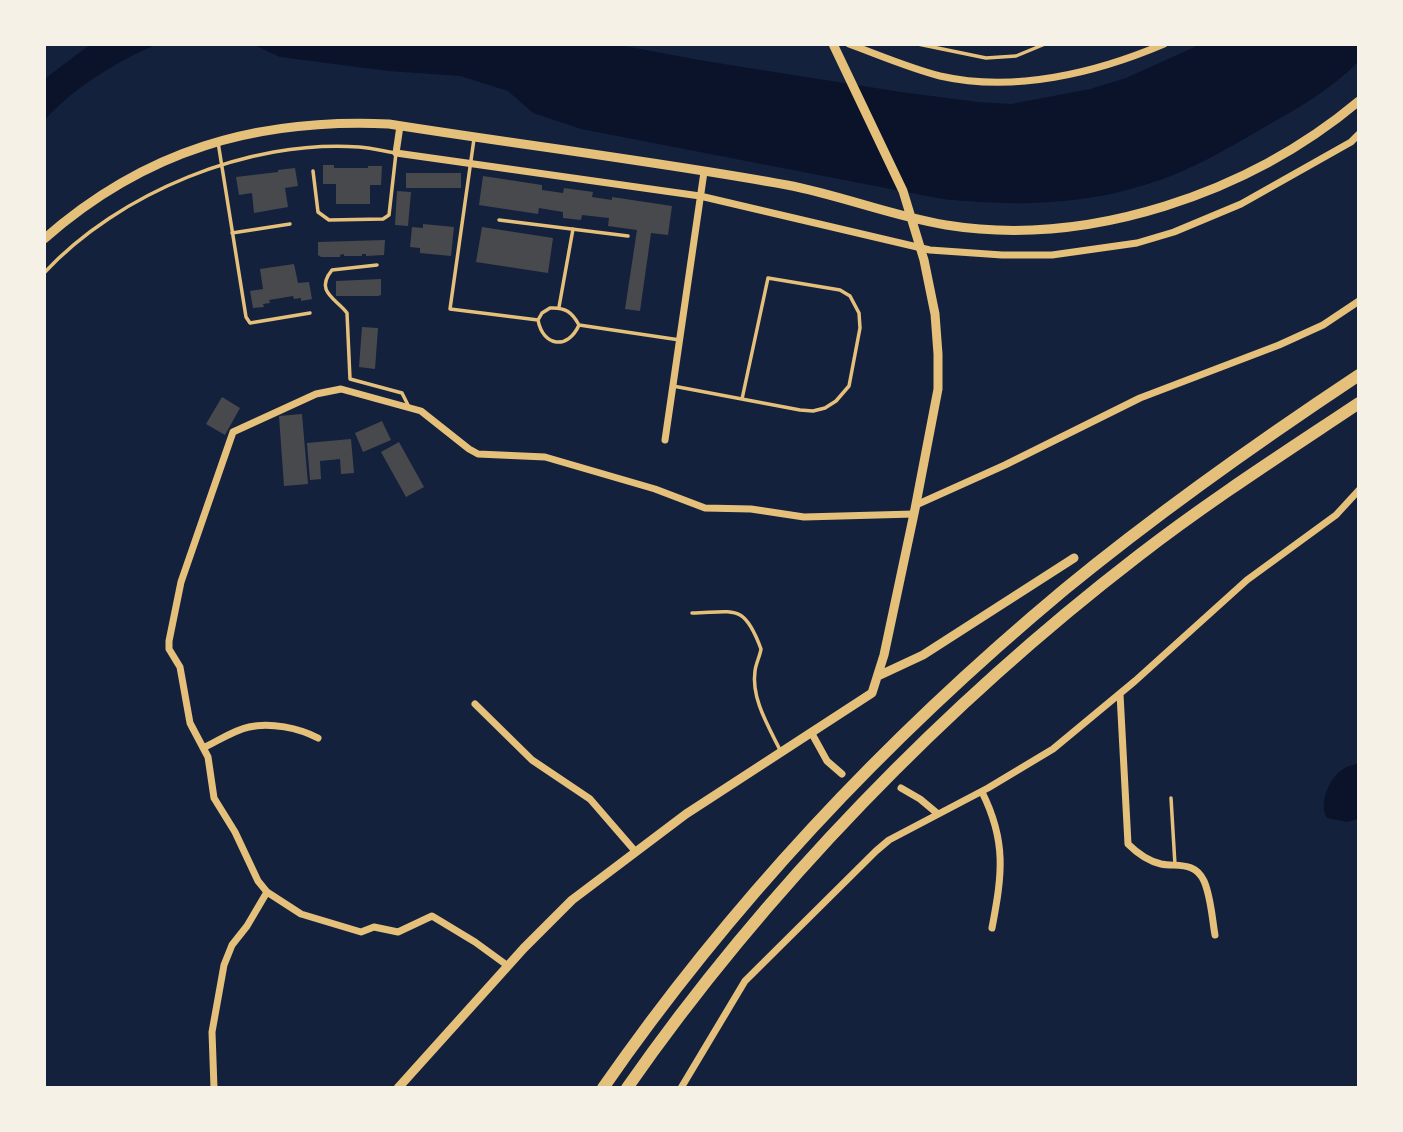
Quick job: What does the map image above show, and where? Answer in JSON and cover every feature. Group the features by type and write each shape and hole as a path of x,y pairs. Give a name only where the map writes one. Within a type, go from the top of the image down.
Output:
{"highway":[{"path":"603,1088 751,899 862,778 957,685 1038,612 1123,543 1225,466 1359,375"},
{"path":"627,1088 671,1028 766,911 874,792 971,699 1024,650 1136,558 1206,505 1359,403"}],"street":[{"path":"398,1088 572,900 686,814 872,693 884,655 938,389 935,314 920,248 903,191 833,44"},
{"path":"849,44 941,76 994,81 1030,80 1075,73 1124,60 1164,44"},
{"path":"44,239 122,182 217,140 276,128 360,123 400,126 789,186 911,219 974,229 1033,231 1090,224 1148,211 1203,192 1272,159 1319,131 1359,101"},
{"path":"400,126 396,153 700,196 920,248 1002,255 1052,255 1137,243 1174,232 1241,204 1351,142 1359,134"},
{"path":"665,440 704,172"},
{"path":"508,967 475,942 432,916 398,933 374,927 361,932 302,914 267,892 258,881 235,832 214,798 209,761 190,723 180,667 169,649 169,641 181,582 233,432 316,394 341,389 425,413 478,454 545,457 655,489 705,508 751,509 804,517 915,510 1140,398 1323,325 1359,301"},
{"path":"681,1088 753,972 876,851 889,840 982,792 1053,749 1120,694 1247,580 1336,515 1359,490"},
{"path":"877,676 923,655 1074,558"},
{"path":"1120,694 1126,841 1133,850 1146,858 1158,863 1189,866 1201,876 1205,883 1215,935"},
{"path":"475,704 532,760 590,799 635,851"},
{"path":"203,748 247,727 257,726 304,731 318,738"},
{"path":"811,732 827,761 842,774"},
{"path":"901,789 920,799 938,814"},
{"path":"982,792 990,809 1002,864 992,928"},
{"path":"214,1088 212,1032 224,965 232,945 267,892"}],"lane":[{"path":"918,44 986,58 1016,56 1045,44"},
{"path":"474,137 450,309 538,320"},
{"path":"217,140 246,317 250,323 310,313"},
{"path":"44,273 70,249 118,213 155,192 221,164 280,152 359,147 396,153 389,215 383,219 329,220 318,212 313,171"},
{"path":"499,220 628,236"},
{"path":"232,233 290,224"},
{"path":"559,307 573,229"},
{"path":"377,265 332,270 327,276 327,291 330,298 347,313 350,379 402,393 409,407"},
{"path":"673,386 743,399 813,411 836,401 849,386 860,328 859,313 850,296 840,290 768,278 743,399"},
{"path":"579,325 575,335 566,341 556,342 546,339 540,331 538,320 542,313 550,308 559,307 568,310 579,325 680,340"},
{"path":"692,613 735,612 745,617 761,649 754,679 761,711 781,752"},
{"path":"1171,798 1175,864"}],"water":[{"path":"91,44 158,44 96,76 44,121 44,79"},
{"path":"252,44 614,44 901,92 1011,104 1090,89 1126,78 1201,44 1359,44 1359,61 1337,81 1301,106 1221,152 1178,173 1097,197 994,203 942,199 581,129 533,113 508,91 460,76 388,71 280,57"},
{"path":"1359,763 1359,819 1347,822 1327,818 1324,799 1333,778 1343,769"}],"building":[{"path":"323,165 334,165 334,168 382,166 381,185 370,185 370,204 336,204 336,184 323,184"},
{"path":"295,168 298,186 285,188 288,207 254,213 252,193 239,195 236,177"},
{"path":"406,173 461,173 461,188 406,188"},
{"path":"483,176 542,185 542,190 563,193 564,188 593,192 592,197 612,200 612,197 672,206 668,235 651,233 640,311 625,309 637,230 608,226 609,218 582,215 581,220 563,218 563,212 539,208 538,214 479,205"},
{"path":"397,191 411,192 408,226 395,225"},
{"path":"423,224 454,227 451,256 420,253 420,248 410,247 412,227 423,228"},
{"path":"482,227 553,238 548,273 476,262"},
{"path":"385,240 384,255 318,255 318,242"},
{"path":"294,264 298,283 309,282 312,299 301,301 301,298 294,299 293,296 269,300 270,303 263,304 264,307 253,308 250,291 263,289 260,269"},
{"path":"381,279 381,295 336,296 336,281"},
{"path":"362,327 378,328 375,369 359,367"},
{"path":"222,397 240,408 225,435 206,424"},
{"path":"302,414 308,484 284,486 279,416"},
{"path":"382,421 391,440 363,452 355,433"},
{"path":"351,439 354,473 341,474 340,459 320,461 321,479 310,480 307,443"},
{"path":"399,442 424,487 406,497 381,452"}]}
